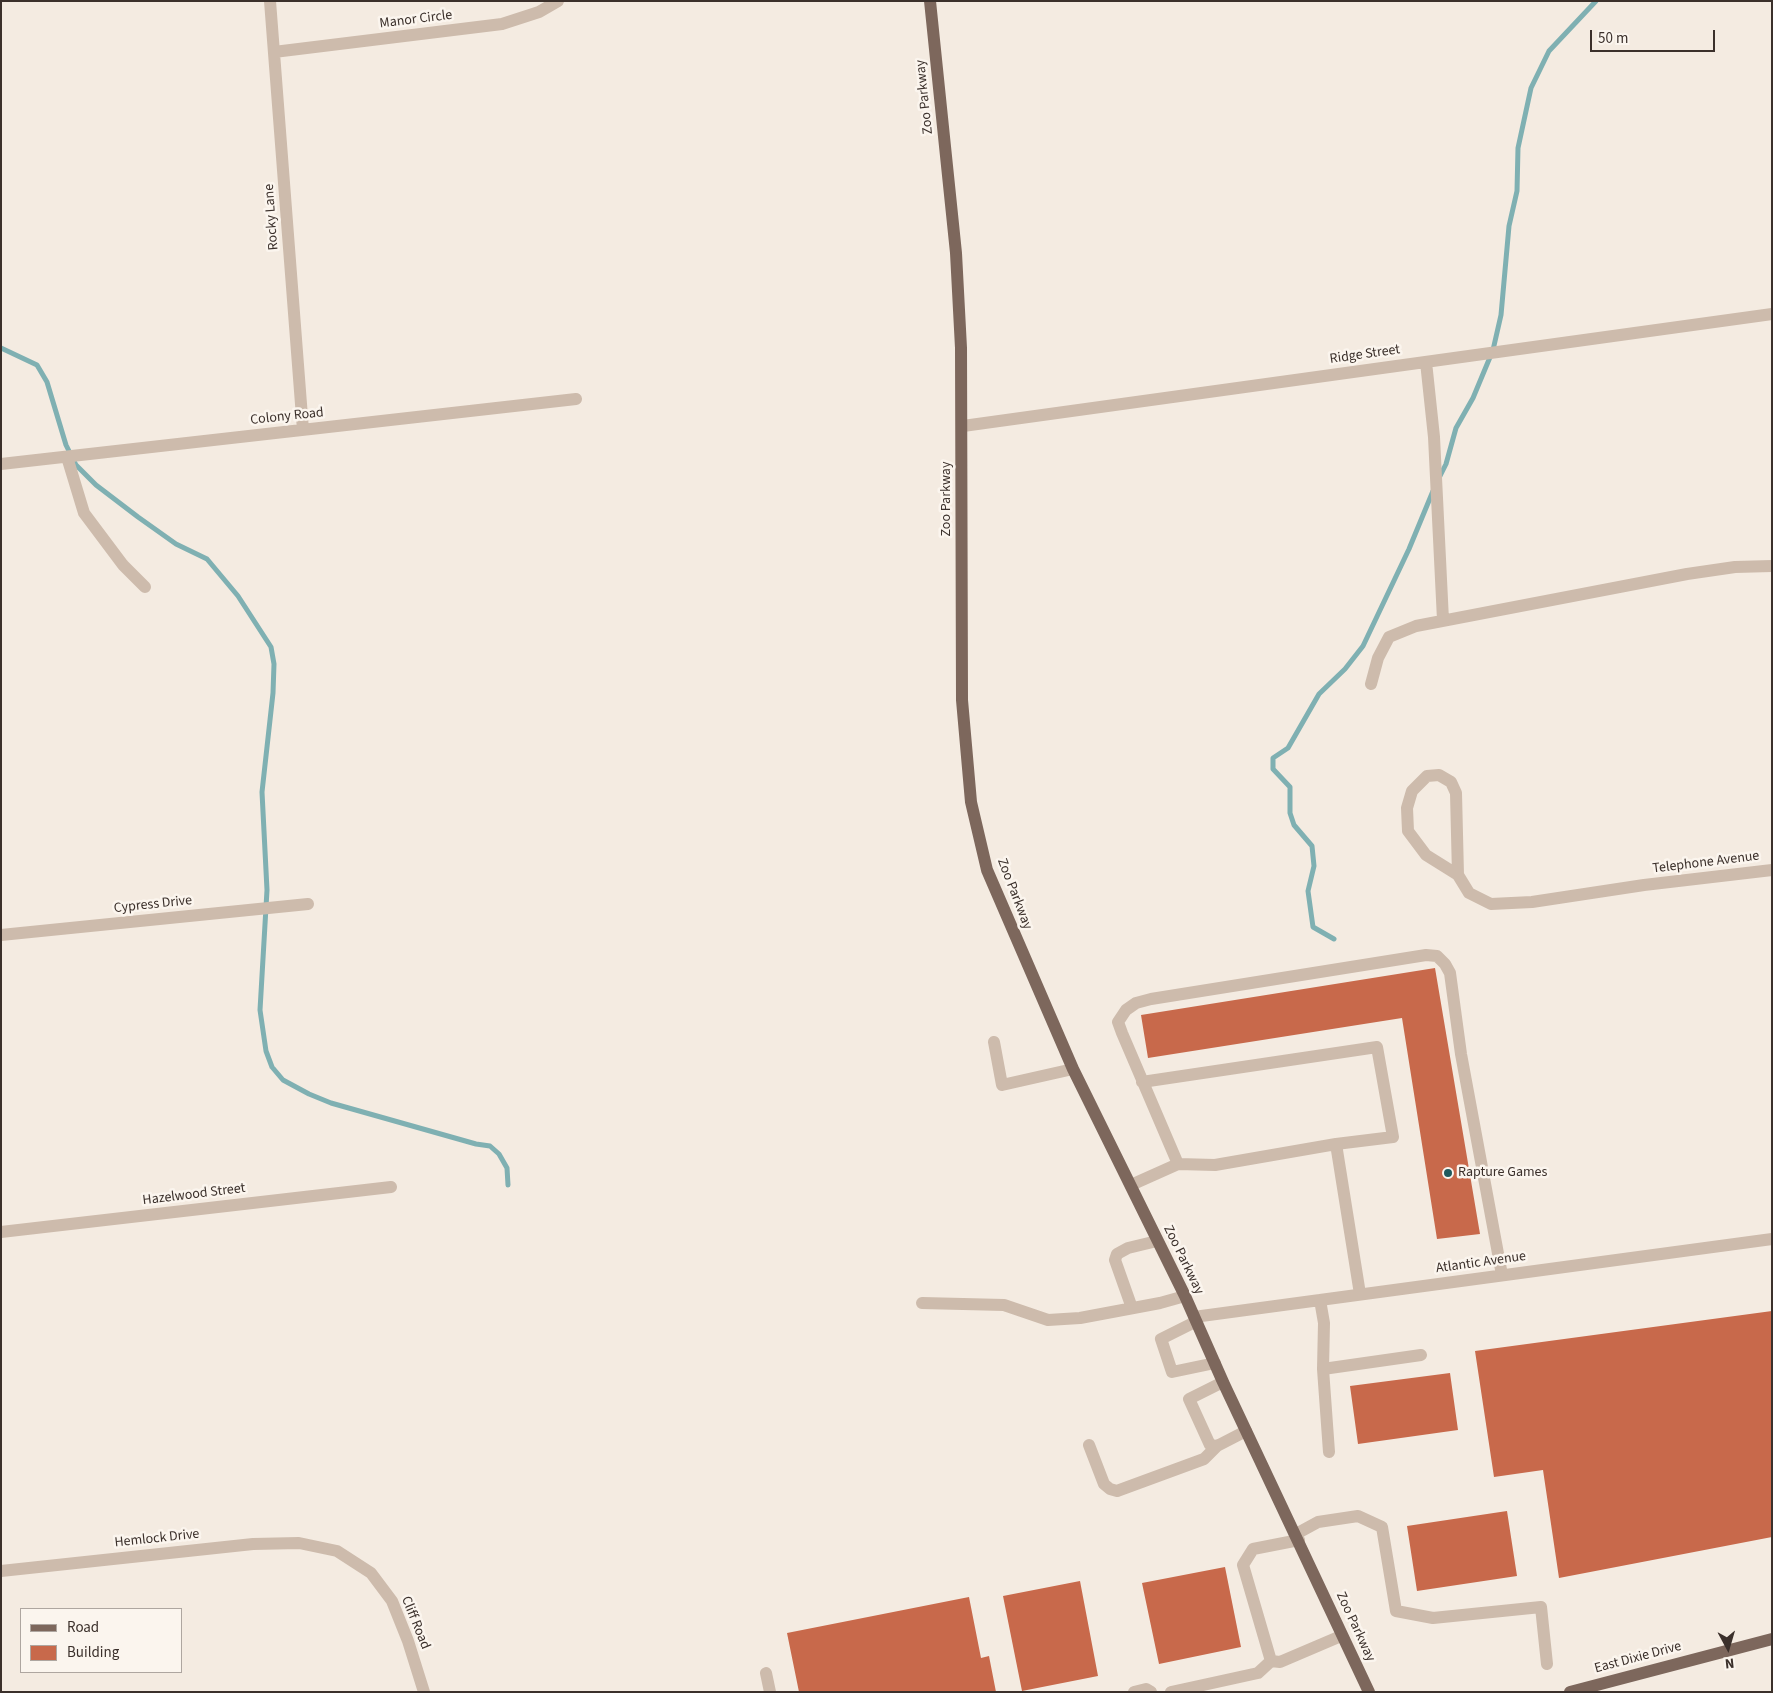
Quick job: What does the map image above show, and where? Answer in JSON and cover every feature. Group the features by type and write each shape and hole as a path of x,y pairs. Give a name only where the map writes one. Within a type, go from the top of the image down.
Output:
{"main road":[{"name":"Zoo Parkway","path":"930,1 956,253 961,348 963,426 962,700 971,802 987,870 1073,1069 1196,1319 1223,1382 1369,1692"},
{"name":"East Dixie Drive","path":"1570,1692 1772,1639"}],"street":[{"name":"Rocky Lane","path":"270,1 304,430"},
{"name":"Manor Circle","path":"274,52 502,24 539,12 558,1"},
{"name":"Ridge Street","path":"963,426 1772,314"},
{"path":"1426,362 1434,437 1443,620"},
{"name":"Colony Road","path":"1,464 576,399"},
{"path":"67,457 84,513 123,565 145,587"},
{"path":"1371,684 1378,658 1389,637 1416,626 1687,574 1735,567 1772,566"},
{"path":"1427,776 1439,776 1451,782 1456,793 1458,874 1426,855 1408,831 1407,808 1412,791 1427,776"},
{"name":"Telephone Avenue","path":"1458,874 1469,893 1491,904 1532,902 1644,885 1772,870"},
{"name":"Cypress Drive","path":"1,935 308,904"},
{"path":"1178,1164 1118,1022 1126,1010 1136,1003 1426,955 1437,956 1450,973 1462,1064 1502,1275"},
{"path":"994,1042 1000,1084 1002,1085 1073,1069"},
{"path":"1131,1185 1178,1164 1215,1166 1336,1144 1393,1137 1377,1047 1142,1082"},
{"path":"1336,1144 1360,1294"},
{"name":"Hazelwood Street","path":"1,1232 391,1187"},
{"name":"Atlantic Avenue","path":"1214,1362 1172,1372 1161,1340 1196,1319 1360,1294 1772,1238"},
{"path":"1132,1308 1115,1260 1117,1254 1128,1248 1157,1241"},
{"path":"922,1303 1004,1305 1048,1320 1080,1318 1185,1296"},
{"path":"1320,1300 1324,1323 1323,1369 1329,1452"},
{"path":"1323,1369 1421,1355"},
{"path":"1217,1446 1210,1445 1189,1399 1223,1382"},
{"path":"1089,1445 1104,1484 1110,1489 1117,1491 1204,1459 1217,1446 1246,1431"},
{"path":"1271,1660 1243,1566 1253,1549 1297,1537 1318,1522 1358,1516 1382,1527 1396,1611 1433,1618 1541,1607 1547,1664"},
{"name":"Hemlock Drive","path":"1,1571 254,1544 300,1543 315,1546"},
{"name":"Cliff Road","path":"315,1546 337,1551 370,1573 392,1601 408,1641 424,1692"},
{"path":"1271,1660 1280,1662 1341,1636"},
{"path":"1171,1692 1258,1673 1271,1660"},
{"path":"766,1673 770,1692"},
{"path":"1134,1692 1146,1689 1151,1692"}],"building":[{"path":"1435,968 1480,1234 1437,1239 1402,1018 1148,1058 1141,1015"},
{"path":"1772,1311 1772,1537 1559,1578 1543,1470 1494,1477 1475,1351"},
{"path":"1450,1373 1458,1430 1358,1444 1350,1386"},
{"path":"1507,1511 1517,1576 1417,1591 1407,1526"},
{"path":"1225,1567 1241,1647 1159,1664 1142,1583"},
{"path":"1080,1581 1098,1676 1022,1691 1003,1596"},
{"path":"969,1597 981,1658 989,1656 996,1692 799,1692 787,1633"}],"waterway":[{"path":"1439,478 1446,464 1456,428 1473,398 1493,350 1501,315 1509,226 1517,191 1518,148 1531,88 1549,51 1596,1"},
{"path":"1,348 37,365 47,382 66,445 76,465 96,485 138,517 176,544 207,559 238,596 271,647 274,664 273,693 262,792 267,890 260,1010 266,1051 272,1067 283,1080 331,1103 476,1144 490,1146 499,1154 507,1168 508,1185"},
{"path":"1334,939 1313,927 1308,891 1314,866 1312,846 1294,825 1290,813 1290,787 1273,769 1273,758 1288,748 1319,694 1345,669 1363,646 1409,549 1433,491"}],"place":[{"name":"Rapture Games","path":"1448,1173"}]}
